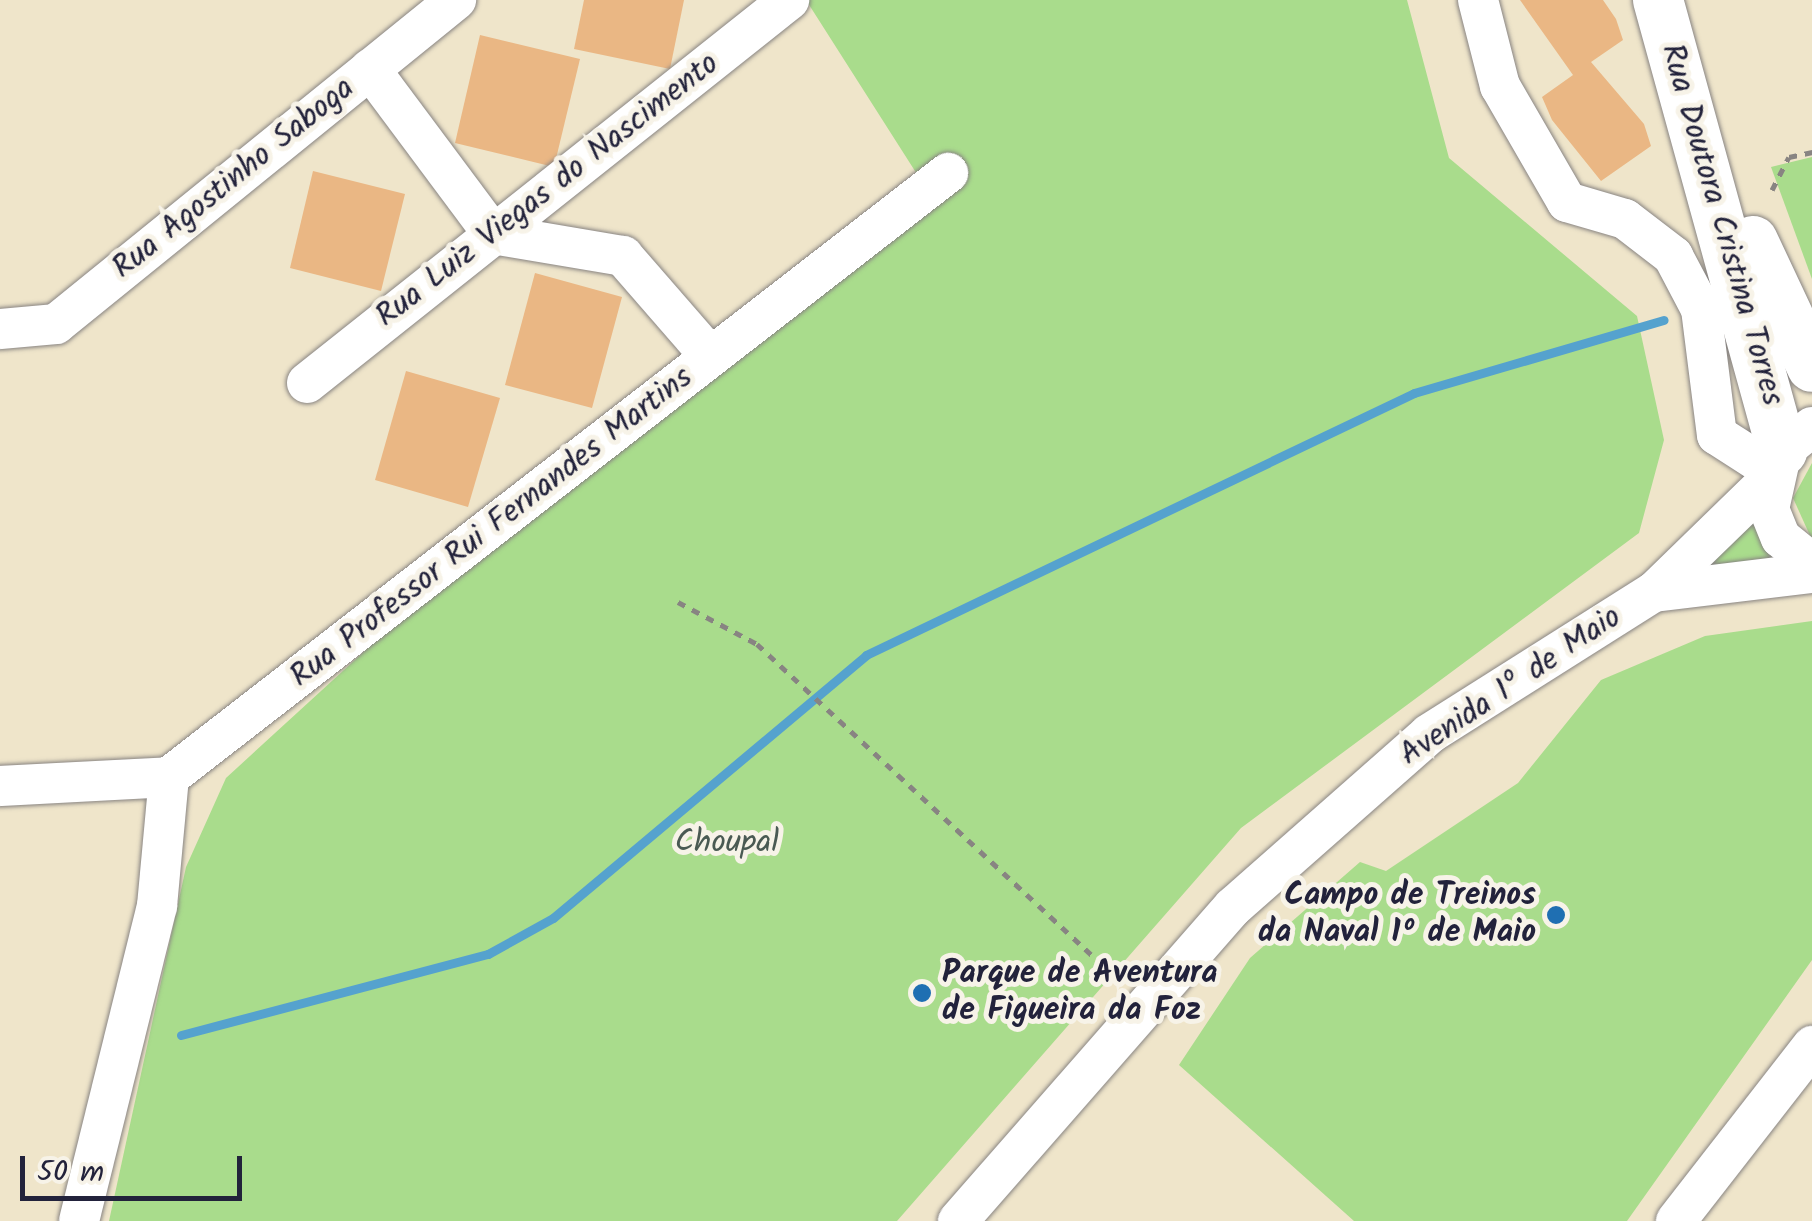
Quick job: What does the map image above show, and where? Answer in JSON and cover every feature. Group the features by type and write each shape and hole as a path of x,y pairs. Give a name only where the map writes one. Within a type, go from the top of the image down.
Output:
{"main road":[{"name":"Rua Doutora Cristina Torres","path":"1658,0 1784,457"},
{"name":"Rua Doutora Cristina Torres","path":"1690,0 1760,267 1812,368"}],"street":[{"name":"Rua Agostinho Saboga","path":"0,329 56,324 456,0"},
{"name":"Rua Luiz Viegas do Nascimento","path":"307,382 789,0"},
{"path":"1478,0 1500,86 1567,202 1625,219 1673,256 1701,309 1717,435 1784,457"},
{"path":"370,69 493,234 624,256 710,356"},
{"name":"Rua Professor Rui Fernandes Martins","path":"169,778 948,173"},
{"path":"1784,457 1781,538 1812,564"},
{"path":"1654,592 1784,457"},
{"path":"1654,592 1812,573"},
{"name":"Avenida 1º de Maio","path":"958,1221 1233,907 1429,734 1654,592"},
{"path":"0,786 169,778 157,906 79,1221"},
{"path":"1676,1221 1812,1046"}],"path":[{"path":"1772,190 1789,156 1812,152"},
{"path":"678,602 757,644 1104,967"}],"green space":[{"name":"Choupal","path":"806,0 1407,0 1449,158 1637,316 1664,440 1639,533 1241,828 897,1221 109,1221 186,867 226,778 403,616 936,204"},
{"path":"1812,157 1812,279 1771,167"},
{"path":"1812,463 1812,540 1793,498"},
{"path":"1759,500 1790,567 1672,582"},
{"name":"Campo de Treinos da Naval 1º de Maio","path":"1812,621 1812,960 1627,1221 1354,1221 1179,1065 1250,958 1360,862 1386,871 1518,783 1601,680 1705,636"}],"building":[{"path":"584,0 684,0 670,69 574,49"},
{"path":"1520,0 1603,0 1616,19 1623,40 1591,62 1644,124 1651,146 1601,181 1552,120 1542,97 1573,75"},
{"path":"480,35 580,59 554,167 455,143"},
{"path":"313,171 405,194 381,291 290,268"},
{"path":"535,273 622,297 592,408 505,385"},
{"path":"406,371 500,398 468,507 375,480"}],"waterway":[{"path":"181,1035 488,954 553,918 866,655 1414,393 1664,320"}],"place":[{"name":"Campo de Treinos da Naval 1º de Maio","path":"1556,915"},
{"name":"Parque de Aventura de Figueira da Foz","path":"922,993"}]}
